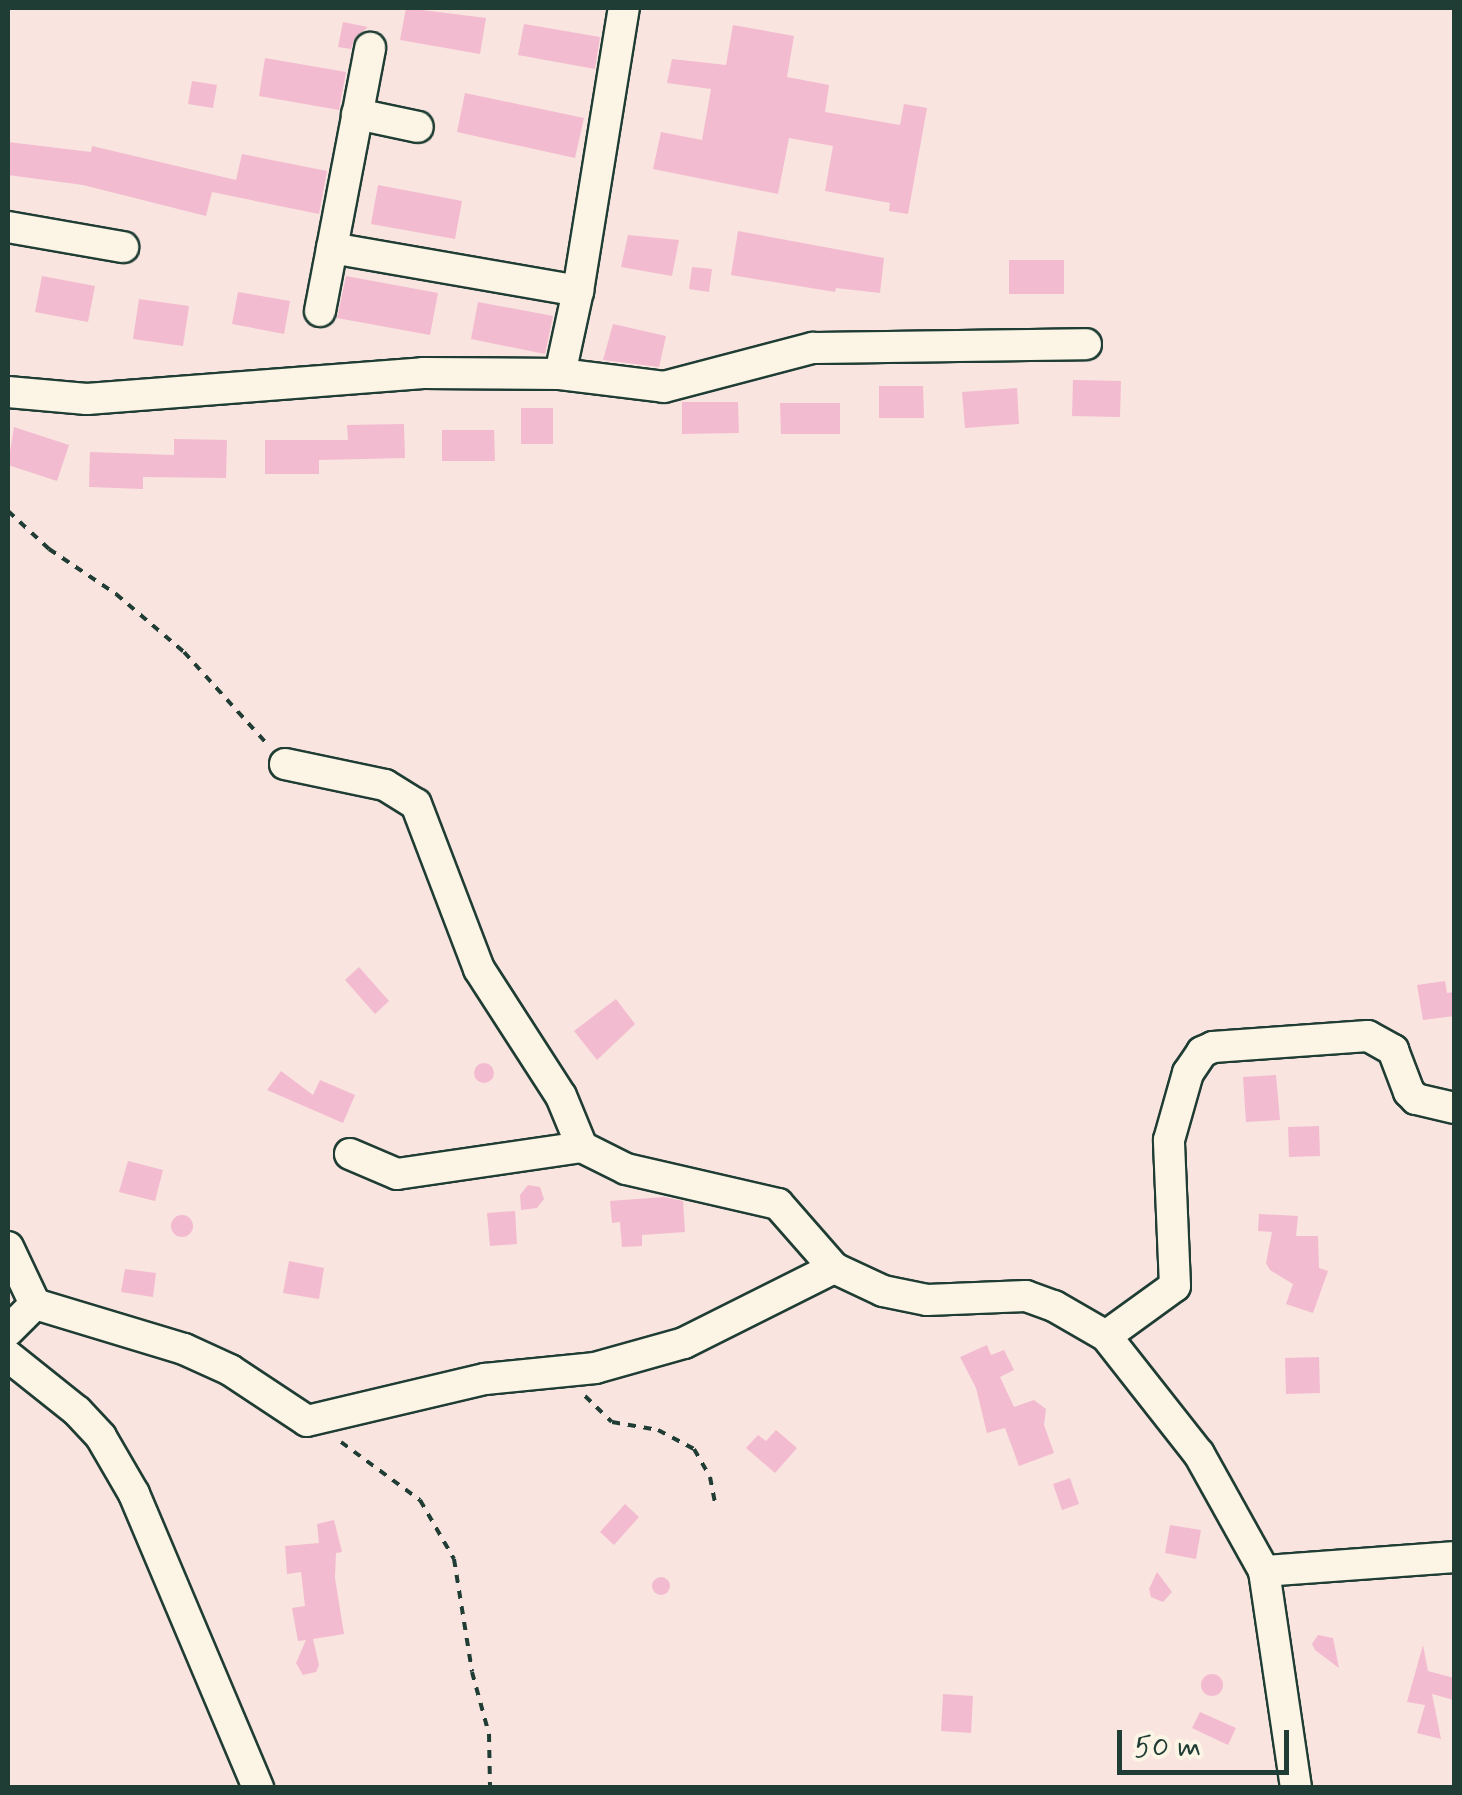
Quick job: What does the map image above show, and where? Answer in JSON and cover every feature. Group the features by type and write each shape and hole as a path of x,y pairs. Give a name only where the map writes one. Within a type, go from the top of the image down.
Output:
{"street":[{"path":"560,374 578,292 624,8"},
{"path":"320,312 370,48"},
{"path":"357,114 418,126"},
{"path":"8,228 123,248"},
{"path":"332,248 578,292"},
{"path":"8,392 66,400 423,372 560,374 664,387 813,348 1086,344"},
{"path":"285,764 386,785 416,804 479,968 561,1096 582,1147"},
{"path":"1106,1336 1175,1286 1169,1140 1188,1073 1202,1052 1213,1047 1368,1036 1394,1050 1416,1099 1454,1108"},
{"path":"350,1154 396,1174 582,1147 626,1169 769,1200 784,1208 834,1268 883,1291 927,1300 1026,1296 1054,1306 1106,1336 1199,1454 1264,1571 1296,1788"},
{"path":"8,1247 34,1304 184,1349 230,1370 307,1420 485,1379 568,1372 684,1343 834,1268"},
{"path":"8,1331 34,1304"},
{"path":"8,1356 89,1424 134,1494 258,1788"},
{"path":"1264,1571 1454,1558"}],"path":[{"path":"8,511 49,549 116,594 184,652 285,764"},
{"path":"568,1372 588,1401 612,1422 658,1430 694,1449 710,1477 716,1506"},
{"path":"307,1420 420,1500 454,1559 472,1672 489,1734 490,1788"}],"building":[{"path":"406,8 486,18 480,54 400,40"},
{"path":"343,22 368,27 355,37 351,49 338,47"},
{"path":"524,24 600,37 595,69 518,55"},
{"path":"733,25 794,36 787,77 829,85 825,112 900,125 904,104 927,108 908,214 889,211 890,203 825,191 833,146 789,138 778,194 653,169 661,132 702,140 711,89 667,83 672,59 726,65"},
{"path":"265,58 346,72 339,110 259,96"},
{"path":"192,81 217,85 213,108 188,104"},
{"path":"465,93 584,118 575,158 457,132"},
{"path":"8,142 91,152 92,146 236,180 242,154 327,171 319,214 212,192 206,216 83,185 8,175"},
{"path":"378,185 462,201 455,239 371,224"},
{"path":"738,231 884,258 880,293 836,288 835,292 731,275"},
{"path":"628,235 679,240 672,276 621,267"},
{"path":"1009,260 1064,260 1064,294 1009,294"},
{"path":"692,267 712,269 709,292 689,289"},
{"path":"42,276 95,286 88,322 35,312"},
{"path":"346,276 438,293 430,335 337,318"},
{"path":"238,292 290,301 284,334 232,324"},
{"path":"139,299 189,306 183,346 133,339"},
{"path":"478,302 553,316 545,354 471,339"},
{"path":"613,324 666,336 659,367 603,360"},
{"path":"1073,380 1121,381 1120,417 1072,416"},
{"path":"879,386 923,386 924,418 879,418"},
{"path":"1017,388 1019,424 965,428 962,392"},
{"path":"682,402 738,402 739,433 682,434"},
{"path":"780,403 840,403 840,434 781,434"},
{"path":"521,408 553,408 553,444 521,444"},
{"path":"404,424 405,458 319,460 319,474 265,474 265,440 348,440 347,425"},
{"path":"14,427 69,445 57,481 8,465"},
{"path":"442,430 494,430 495,461 442,461"},
{"path":"174,439 227,440 226,478 143,477 143,489 89,487 90,452 174,455"},
{"path":"359,967 389,1001 375,1014 345,980"},
{"path":"1445,981 1447,993 1454,992 1454,1016 1423,1020 1417,985"},
{"path":"616,999 635,1024 597,1060 574,1031"},
{"path":"484,1063 494,1073 484,1083 474,1073"},
{"path":"281,1071 313,1095 320,1080 355,1095 343,1123 267,1090"},
{"path":"1276,1075 1280,1120 1246,1122 1243,1077"},
{"path":"1319,1126 1320,1156 1289,1157 1288,1127"},
{"path":"128,1161 163,1170 155,1201 119,1192"},
{"path":"528,1185 540,1187 544,1199 537,1208 521,1210 520,1195"},
{"path":"664,1197 683,1201 685,1232 642,1235 642,1246 622,1247 620,1222 612,1223 610,1201"},
{"path":"515,1211 517,1244 490,1246 487,1213"},
{"path":"1259,1214 1298,1216 1296,1236 1318,1236 1319,1268 1328,1271 1313,1313 1286,1304 1293,1284 1270,1270 1266,1263 1272,1232 1258,1231"},
{"path":"182,1215 190,1218 190,1234 182,1237 174,1234 171,1226 174,1218"},
{"path":"289,1261 324,1268 319,1299 283,1293"},
{"path":"125,1269 156,1273 153,1297 121,1292"},
{"path":"987,1345 991,1355 1004,1350 1014,1370 1000,1377 1014,1407 1034,1400 1046,1409 1044,1425 1054,1453 1019,1466 1005,1428 987,1433 976,1388 960,1357"},
{"path":"1319,1357 1320,1393 1286,1394 1285,1358"},
{"path":"776,1430 797,1448 775,1473 746,1448 758,1435 766,1441"},
{"path":"1070,1478 1079,1504 1062,1510 1053,1484"},
{"path":"625,1504 639,1517 614,1545 600,1532"},
{"path":"334,1520 342,1552 336,1553 335,1578 344,1634 313,1639 319,1665 316,1672 303,1675 296,1663 306,1640 298,1641 292,1608 305,1606 301,1572 287,1574 285,1546 319,1543 317,1524"},
{"path":"1170,1525 1201,1530 1196,1559 1165,1553"},
{"path":"1157,1572 1172,1592 1163,1602 1151,1597 1149,1589"},
{"path":"661,1577 668,1579 668,1593 661,1595 654,1593 652,1586 654,1579"},
{"path":"1318,1635 1333,1638 1339,1668 1315,1650 1312,1644"},
{"path":"1423,1645 1428,1671 1454,1678 1454,1700 1432,1694 1441,1739 1417,1733 1425,1705 1407,1702"},
{"path":"1212,1674 1220,1677 1220,1693 1212,1696 1204,1693 1201,1685 1204,1677"},
{"path":"943,1694 973,1696 971,1733 941,1731"},
{"path":"1200,1712 1236,1728 1228,1745 1192,1728"}]}
